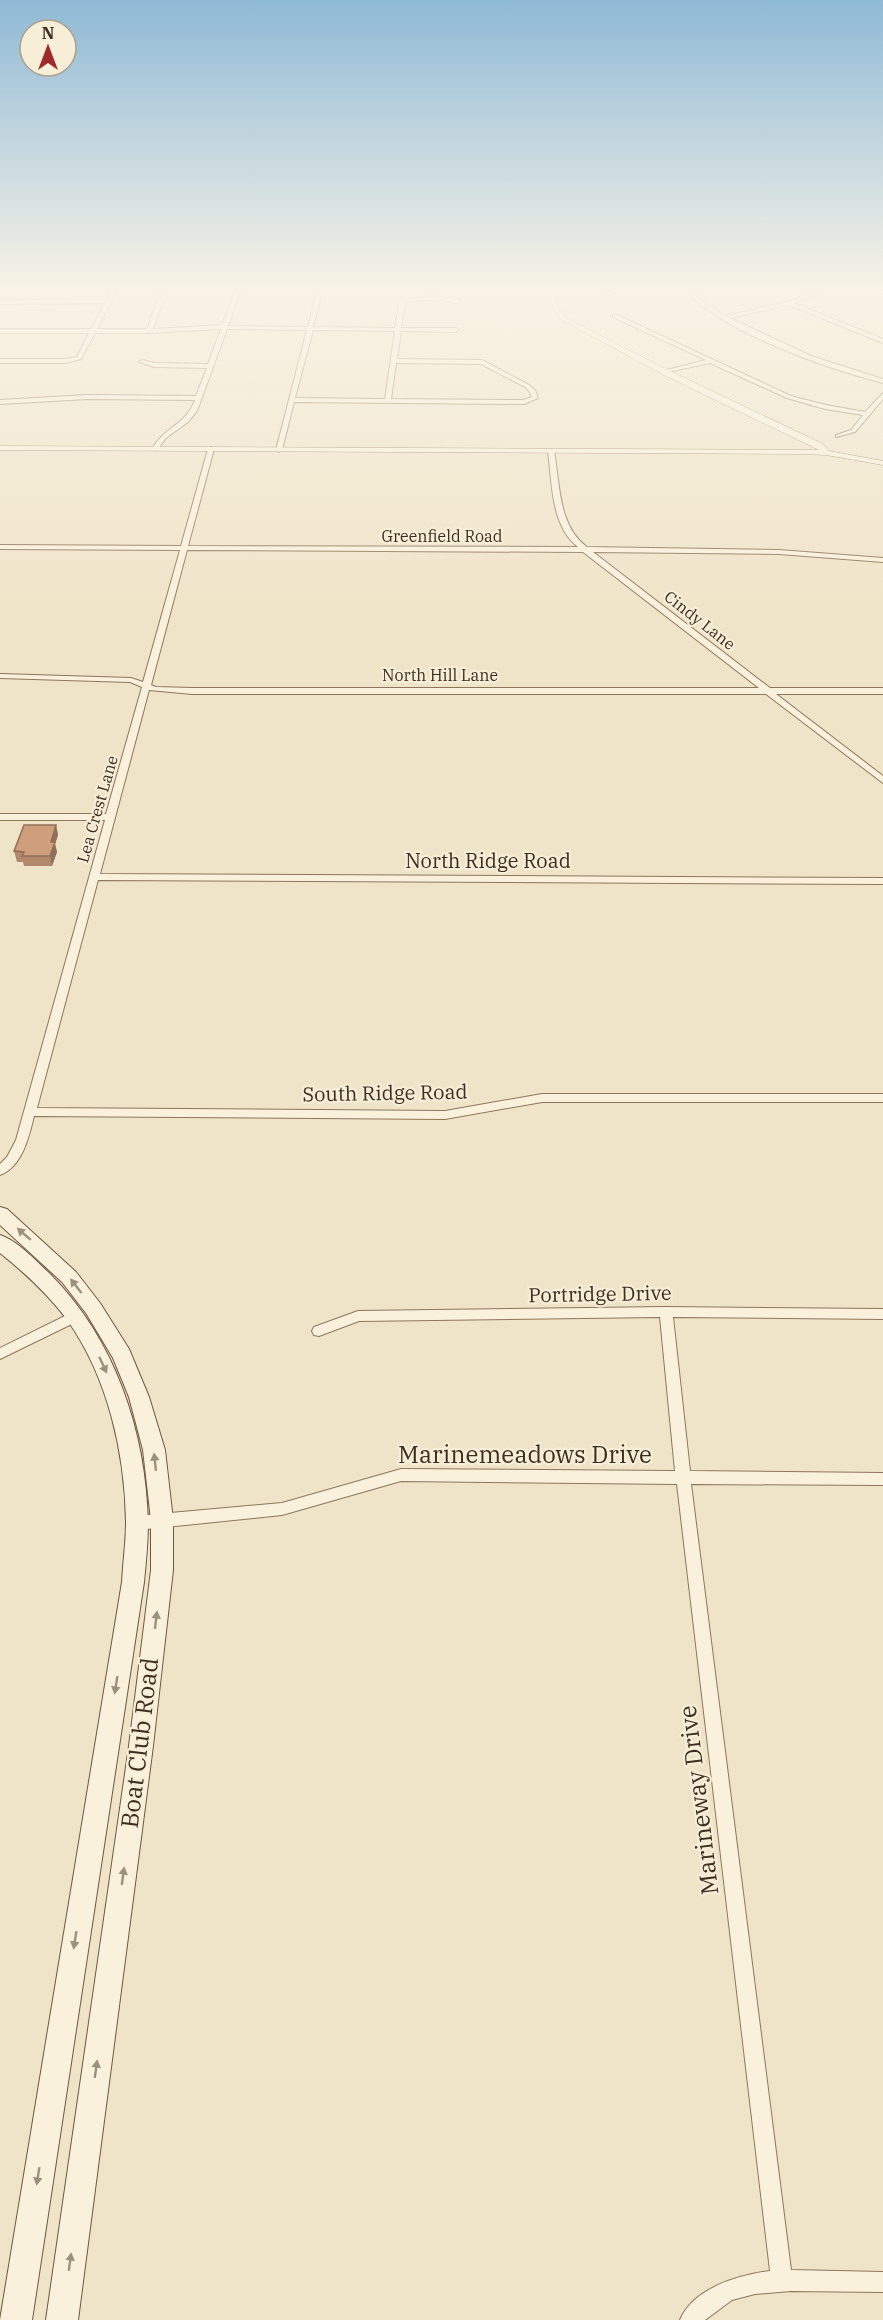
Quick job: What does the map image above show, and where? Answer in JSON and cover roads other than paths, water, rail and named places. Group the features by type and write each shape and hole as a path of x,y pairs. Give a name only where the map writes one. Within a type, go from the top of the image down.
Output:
{"main road":[{"name":"Boat Club Road","path":"0,1214 69,1277 93,1308 122,1355 139,1397 154,1450 149,1522 133,1582 16,2320"},
{"name":"Boat Club Road","path":"0,1242 46,1283 75,1316 104,1366 162,1570 141,1746 62,2320"}],"street":[{"path":"0,402 66,398"},
{"path":"155,449 163,435 192,416 199,398"},
{"path":"279,450 291,400 531,401 535,398"},
{"path":"720,398 812,442 826,453"},
{"path":"795,398 866,414"},
{"path":"838,436 850,433 880,398"},
{"path":"0,448 826,453 883,462"},
{"name":"Lea Crest Lane","path":"0,1170 12,1160 22,1140 211,449"},
{"name":"Cindy Lane","path":"551,451 553,476 562,520 574,541 883,780"},
{"name":"Greenfield Road","path":"0,547 778,552 883,560"},
{"name":"North Hill Lane","path":"0,676 131,680 155,689 192,691 883,691"},
{"path":"0,818 111,817"},
{"name":"North Ridge Road","path":"94,877 883,881"},
{"name":"South Ridge Road","path":"30,1112 445,1115 474,1112 526,1099 542,1098 883,1098"},
{"name":"Portridge Drive","path":"319,1331 358,1316 666,1312 883,1314"},
{"name":"Marineway Drive","path":"666,1312 683,1477 782,2282"},
{"path":"0,1354 75,1316"},
{"name":"Marinemeadows Drive","path":"149,1522 282,1509 401,1475 883,1479"},
{"path":"690,2320 708,2302 739,2287 782,2282 883,2282"}]}
